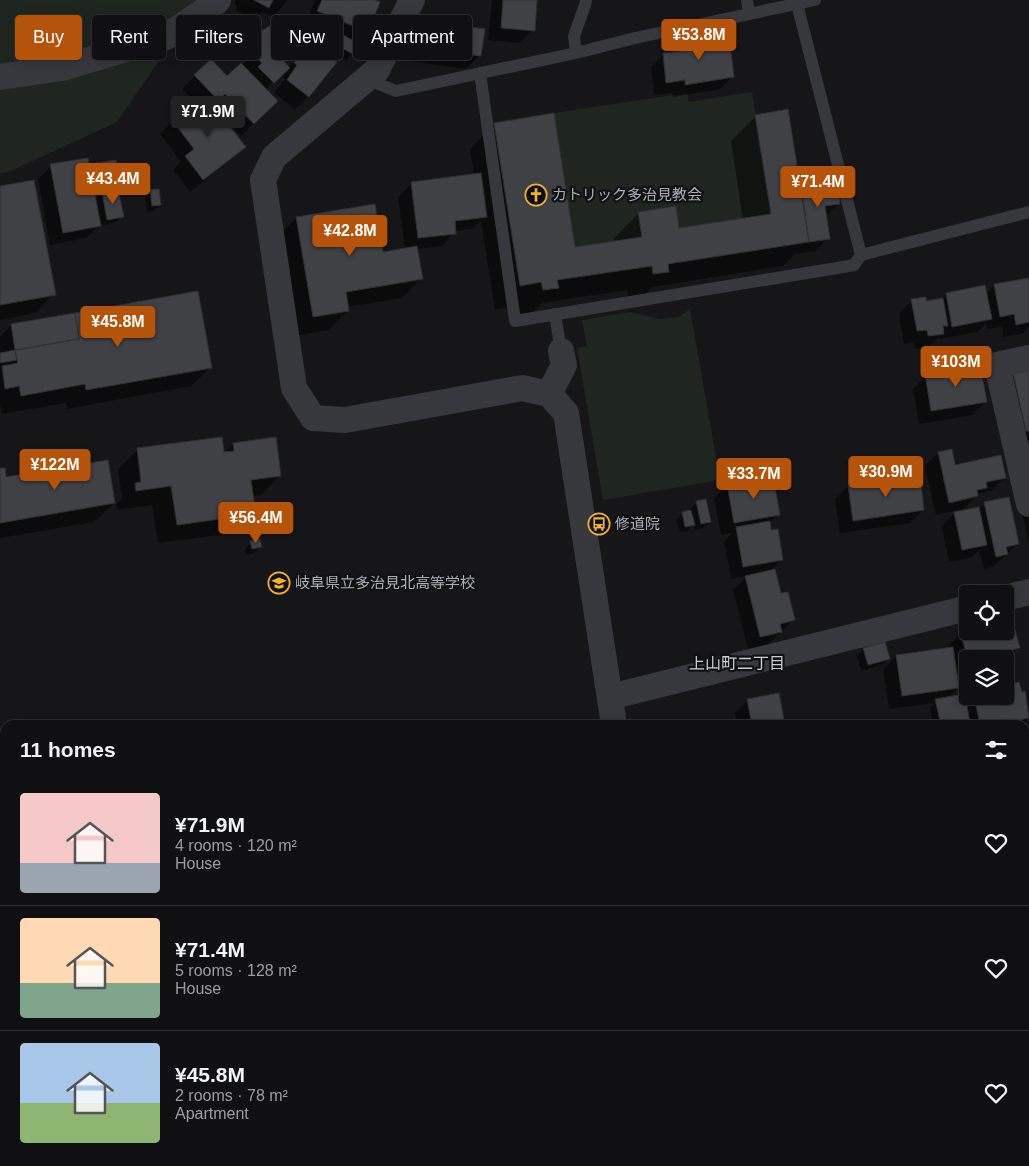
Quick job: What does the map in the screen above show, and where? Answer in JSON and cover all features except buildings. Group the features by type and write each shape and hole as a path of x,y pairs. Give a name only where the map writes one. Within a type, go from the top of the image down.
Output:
{"street":[{"path":"0,77 62,68 166,37 218,0"},
{"path":"412,0 377,70 274,157 263,180 294,388 313,418 345,420 522,388 549,394 566,413 613,720"},
{"path":"549,394 564,364 561,351"},
{"path":"1029,358 997,365 1029,504"},
{"path":"1014,596 1029,592"},
{"path":"610,697 959,610"}],"lane":[{"path":"576,54 574,36 586,5 586,0"},
{"path":"747,0 749,14"},
{"path":"366,79 396,91 576,54 635,38 815,0"},
{"path":"796,4 861,255"},
{"path":"480,73 515,321 854,265 861,255 1029,212"},
{"path":"556,314 561,351"}],"shaded area":[{"path":"0,0 201,0 191,15 176,15 176,36 166,51 166,15 92,15 92,60 160,60 117,122 13,170 0,174"},
{"path":"752,92 771,214 679,228 675,206 642,237 575,247 554,113 687,93 689,102"},
{"path":"690,309 720,480 603,500 577,348 587,346 582,320 630,312 660,319 678,317"}],"place":[{"name":"カトリック多治見教会","path":"536,195"},
{"name":"修道院","path":"599,524"},
{"name":"岐阜県立多治見北高等学校","path":"279,583"}],"district":[{"name":"上山町二丁目","path":"737,663"}]}
